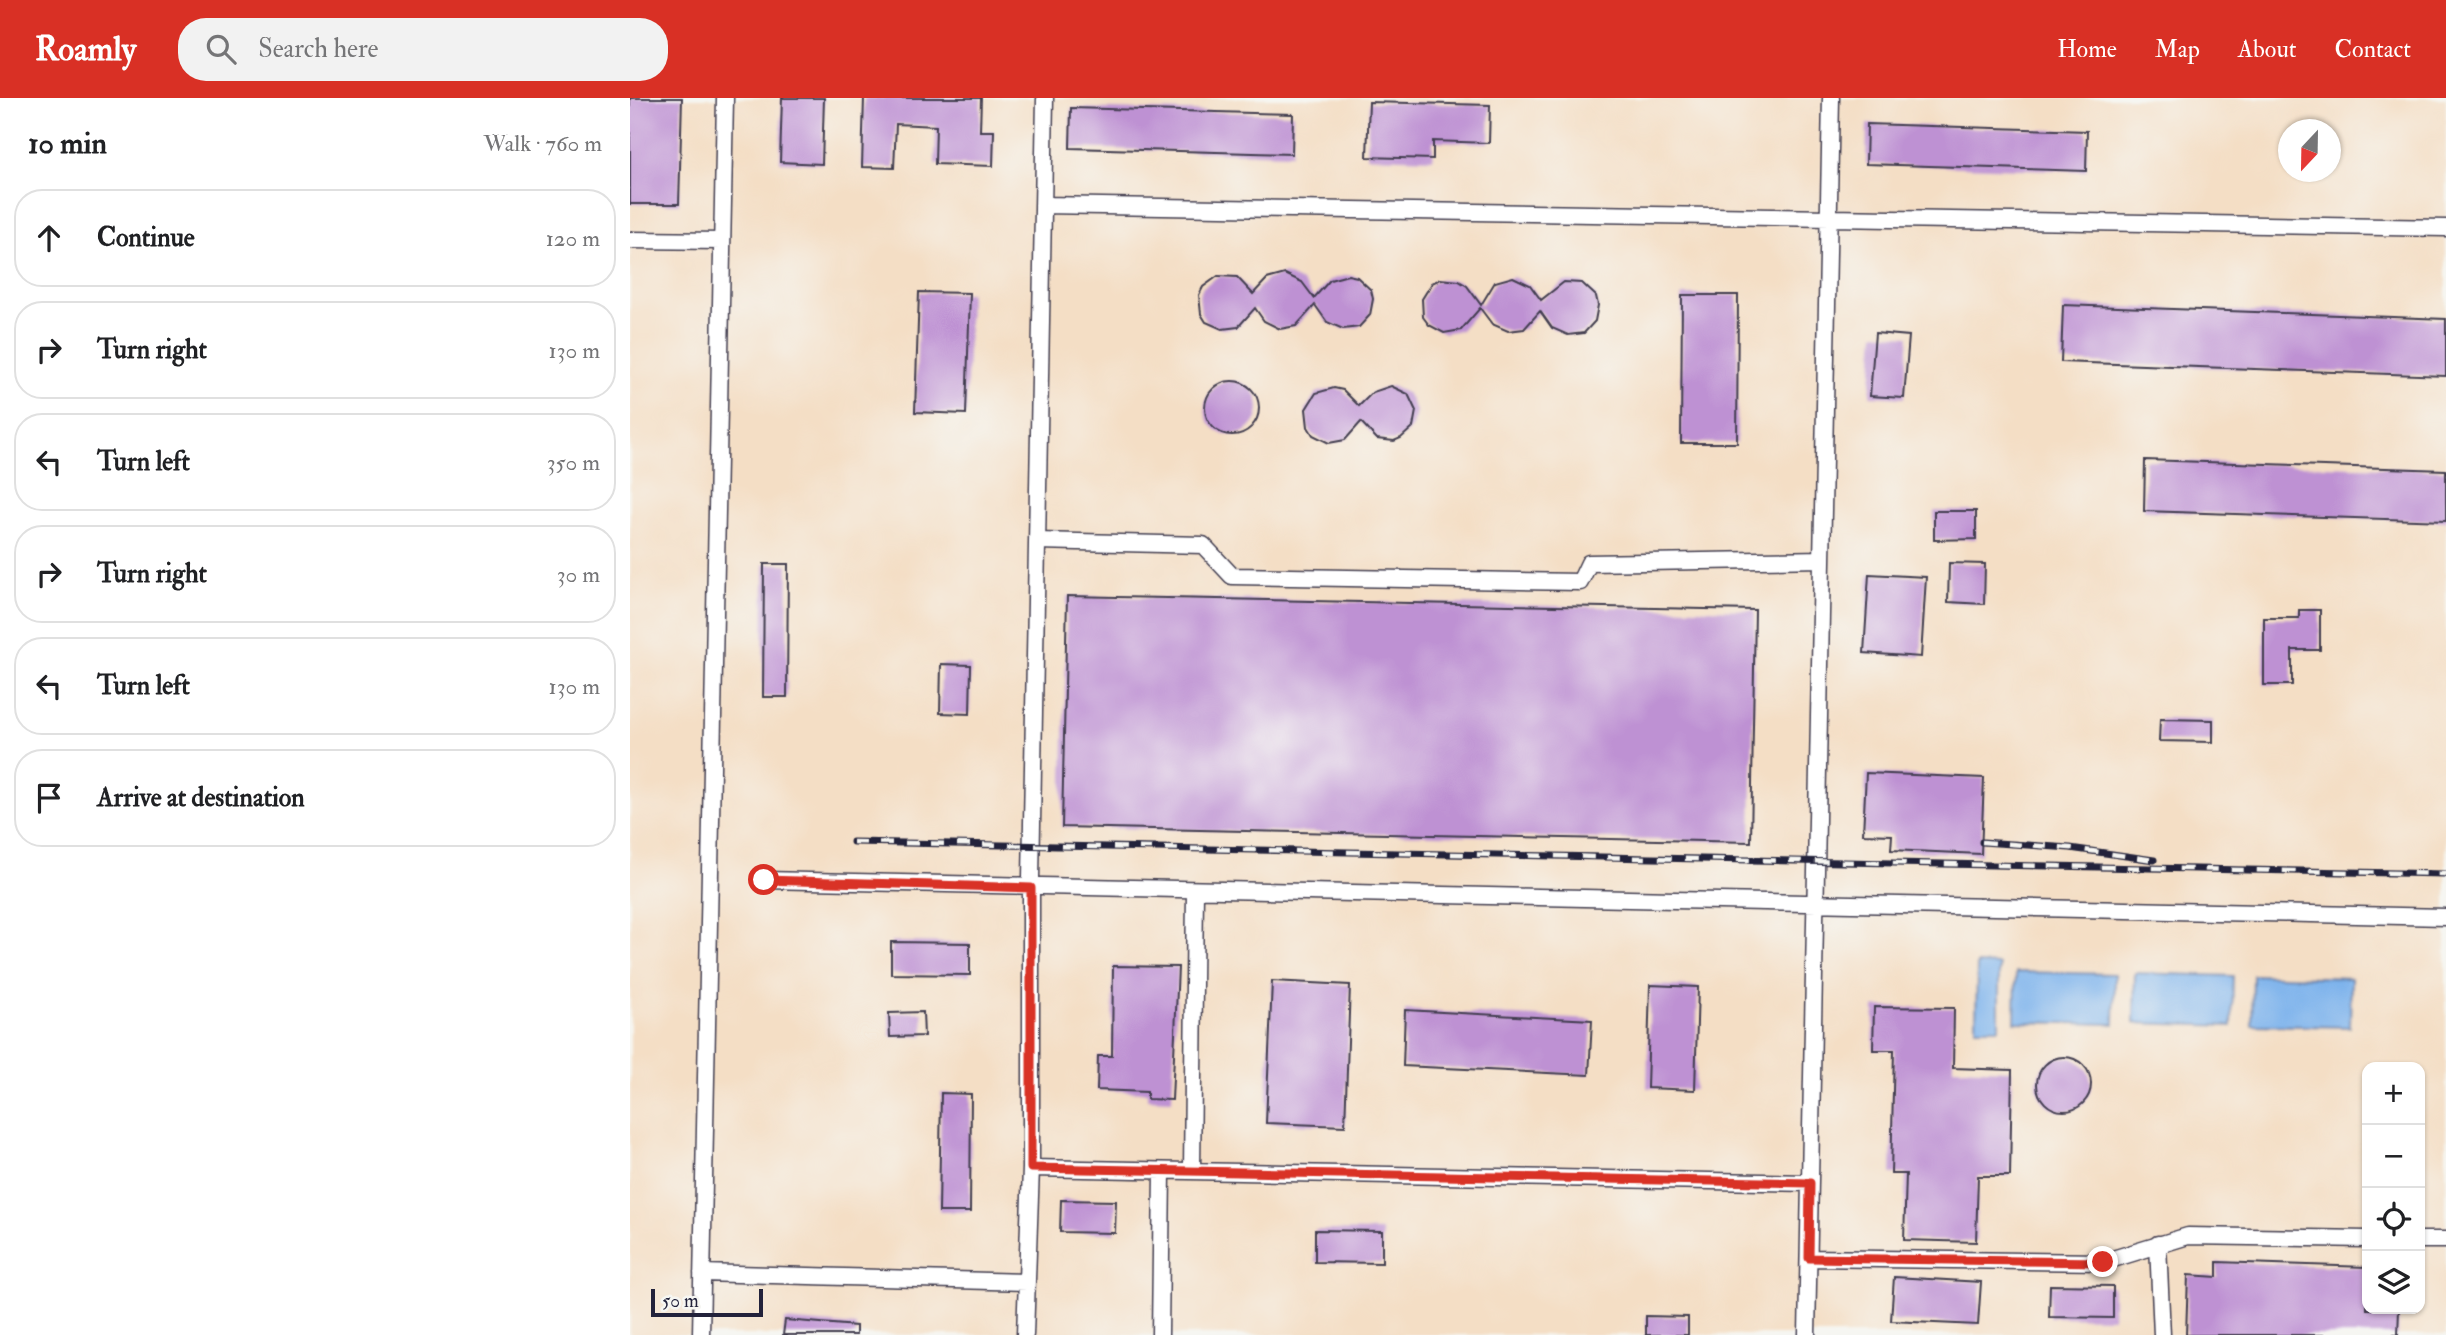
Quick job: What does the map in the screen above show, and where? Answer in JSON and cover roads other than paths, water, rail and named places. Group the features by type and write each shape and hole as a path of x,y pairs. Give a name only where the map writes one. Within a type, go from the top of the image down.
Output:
{"lane":[{"path":"701,1335 725,98"},
{"path":"1025,1335 1031,1168 1031,888 1045,98"},
{"path":"1807,1335 1831,98"},
{"path":"1043,205 2446,228"},
{"path":"630,240 722,241"},
{"path":"1037,541 1203,545 1233,576 1580,582 1589,563 1822,559"},
{"path":"764,880 1031,888 2446,917"},
{"path":"1192,1171 1195,891"},
{"path":"1031,1168 1810,1183"},
{"path":"1160,1335 1162,1171"},
{"path":"1809,1258 2103,1262 2188,1236 2362,1239"},
{"path":"2425,1240 2446,1240"},
{"path":"2158,1244 2162,1335"},
{"path":"702,1273 1027,1282"}],"water":[{"path":"1977,964 1999,965 1999,1028 1976,1028"},
{"path":"2016,972 2115,974 2114,1024 2015,1022"},
{"path":"2135,973 2233,976 2232,1026 2134,1023"},
{"path":"2253,975 2351,978 2350,1027 2252,1025"}],"railway":[{"path":"853,842 2446,874"},
{"path":"1982,842 2070,848 2154,860"}]}
